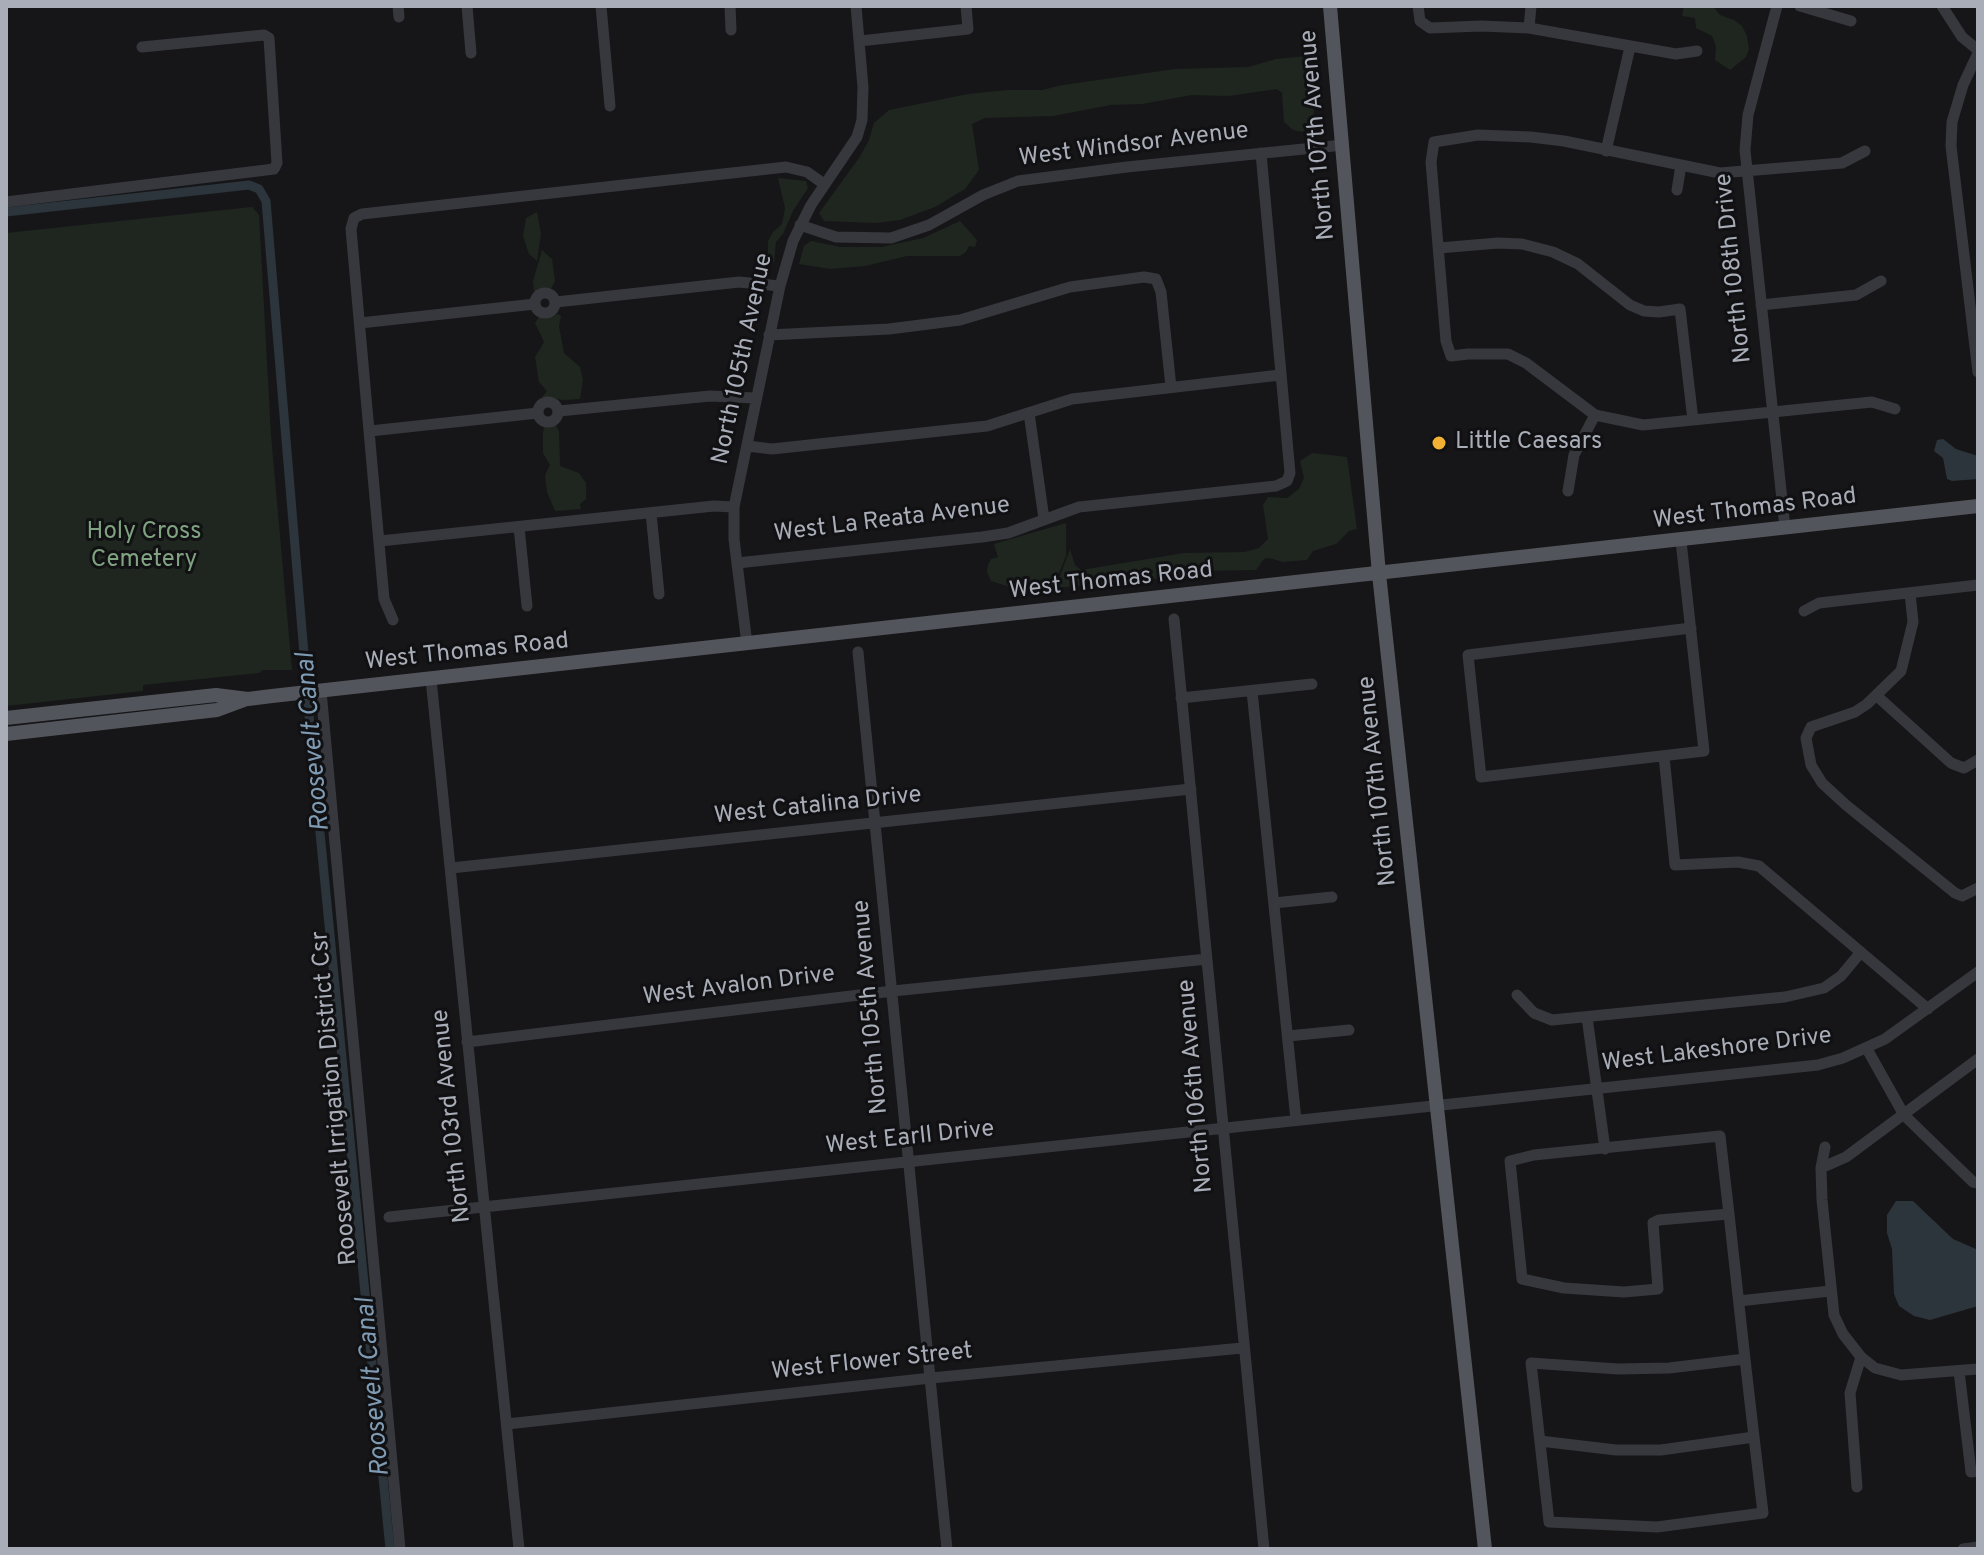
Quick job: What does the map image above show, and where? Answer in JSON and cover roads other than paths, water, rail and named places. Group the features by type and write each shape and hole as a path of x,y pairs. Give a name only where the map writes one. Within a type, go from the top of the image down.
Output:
{"main road":[{"name":"North 107th Avenue","path":"1330,6 1379,574 1485,1549"},
{"name":"West Thomas Road","path":"6,718 216,695 248,699 295,694 1978,506"},
{"name":"West Thomas Road","path":"6,734 217,710 248,699"}],"street":[{"path":"467,6 471,53"},
{"path":"601,6 610,106"},
{"path":"730,6 731,30"},
{"name":"North 105th Avenue","path":"747,644 734,507 780,286 800,225 857,137 862,120 856,6"},
{"path":"860,41 968,29 966,6"},
{"path":"1418,6 1420,21 1430,28 1529,28 1676,54 1697,51"},
{"path":"1529,28 1531,6"},
{"name":"North 108th Drive","path":"1777,6 1748,115 1745,150 1785,528"},
{"path":"1800,6 1851,21"},
{"path":"1942,6 1962,37 1978,52 1963,85 1952,122 1951,146 1978,372"},
{"path":"6,202 274,169 277,163 269,38 264,35 142,47"},
{"path":"1606,151 1630,47"},
{"path":"1865,151 1842,163 1720,173 1564,141 1478,135 1434,142 1431,162 1446,341 1451,356 1508,354 1526,363 1595,415 1643,425 1872,402 1895,409"},
{"name":"West Windsor Avenue","path":"800,225 836,237 891,238 929,225 983,195 1018,181 1343,145"},
{"path":"747,446 772,449 987,426 1072,399 1280,375 1261,153"},
{"path":"1677,190 1681,165"},
{"path":"393,620 384,599 351,229 354,218 362,214 786,167 807,172 824,184"},
{"path":"1439,248 1522,244 1553,252 1578,264 1630,305 1644,311 1680,309 1693,420"},
{"path":"769,335 889,329 960,320 1070,287 1144,277 1156,279 1161,292 1171,387"},
{"path":"1761,305 1856,295 1881,281"},
{"path":"360,323 535,304 542,293 550,294 556,302 739,282 780,286"},
{"name":"West La Reata Avenue","path":"737,563 982,537 1008,533 1079,507 1276,486 1287,481 1290,473 1280,375"},
{"path":"370,431 538,413 541,404 547,402 554,403 559,411 710,396 755,398"},
{"path":"1029,413 1044,519"},
{"path":"1568,491 1574,455 1595,415"},
{"path":"380,541 714,506 734,507"},
{"path":"651,513 659,594"},
{"path":"519,527 527,606"},
{"path":"1681,541 1691,628 1704,751 1481,777 1468,655 1691,628"},
{"path":"1804,611 1819,603 1978,585"},
{"path":"1910,593 1913,622 1901,671 1877,696 1855,712 1811,727 1806,738 1811,765 1822,783 1846,805 1962,896 1978,888"},
{"name":"North 106th Avenue","path":"1174,619 1224,1127 1242,1348 1264,1549"},
{"name":"North 105th Avenue","path":"858,652 947,1549"},
{"name":"North 103rd Avenue","path":"431,679 519,1549"},
{"path":"1181,698 1312,684"},
{"name":"Roosevelt Irrigation District Csr","path":"321,691 400,1549"},
{"path":"1252,691 1296,1120"},
{"path":"1877,696 1951,763 1964,768 1978,760"},
{"path":"1664,756 1675,865 1738,862 1759,866 1928,1009"},
{"name":"West Catalina Drive","path":"451,868 1191,789"},
{"path":"1274,903 1332,897"},
{"path":"1517,995 1534,1013 1552,1020 1806,994 1824,988 1841,976 1861,952"},
{"name":"West Avalon Drive","path":"467,1042 893,991 1207,959"},
{"name":"West Lakeshore Drive","path":"1436,1105 1818,1065 1867,1049 1978,972"},
{"path":"1587,1017 1605,1149"},
{"path":"1288,1036 1349,1030"},
{"path":"1867,1049 1904,1115 1973,1182 1978,1183"},
{"path":"1821,1168 1846,1157 1978,1059"},
{"name":"West Earll Drive","path":"389,1217 1436,1105"},
{"path":"1729,1214 1653,1223 1658,1289 1624,1292 1564,1288 1522,1279 1510,1161 1534,1155 1720,1136 1729,1214 1739,1301 1745,1359 1763,1513 1657,1527 1549,1522 1531,1363 1643,1369 1745,1359"},
{"path":"1825,1147 1821,1168 1830,1291 1839,1325 1861,1357 1875,1368 1901,1375 1978,1369"},
{"path":"1739,1301 1830,1291"},
{"name":"West Flower Street","path":"507,1424 1242,1348"},
{"path":"1857,1487 1850,1393 1861,1357"},
{"path":"1959,1371 1975,1472"},
{"path":"1540,1441 1616,1450 1661,1450 1754,1437"},
{"path":"1963,1549 1978,1547"}],"waterway":[{"name":"Roosevelt Canal","path":"6,212 249,185 259,189 266,201 313,761 390,1549"}],"place":[{"name":"Little Caesars","path":"1439,443"}],"park label":[{"name":"Holy Cross Cemetery","path":"144,547"}]}
